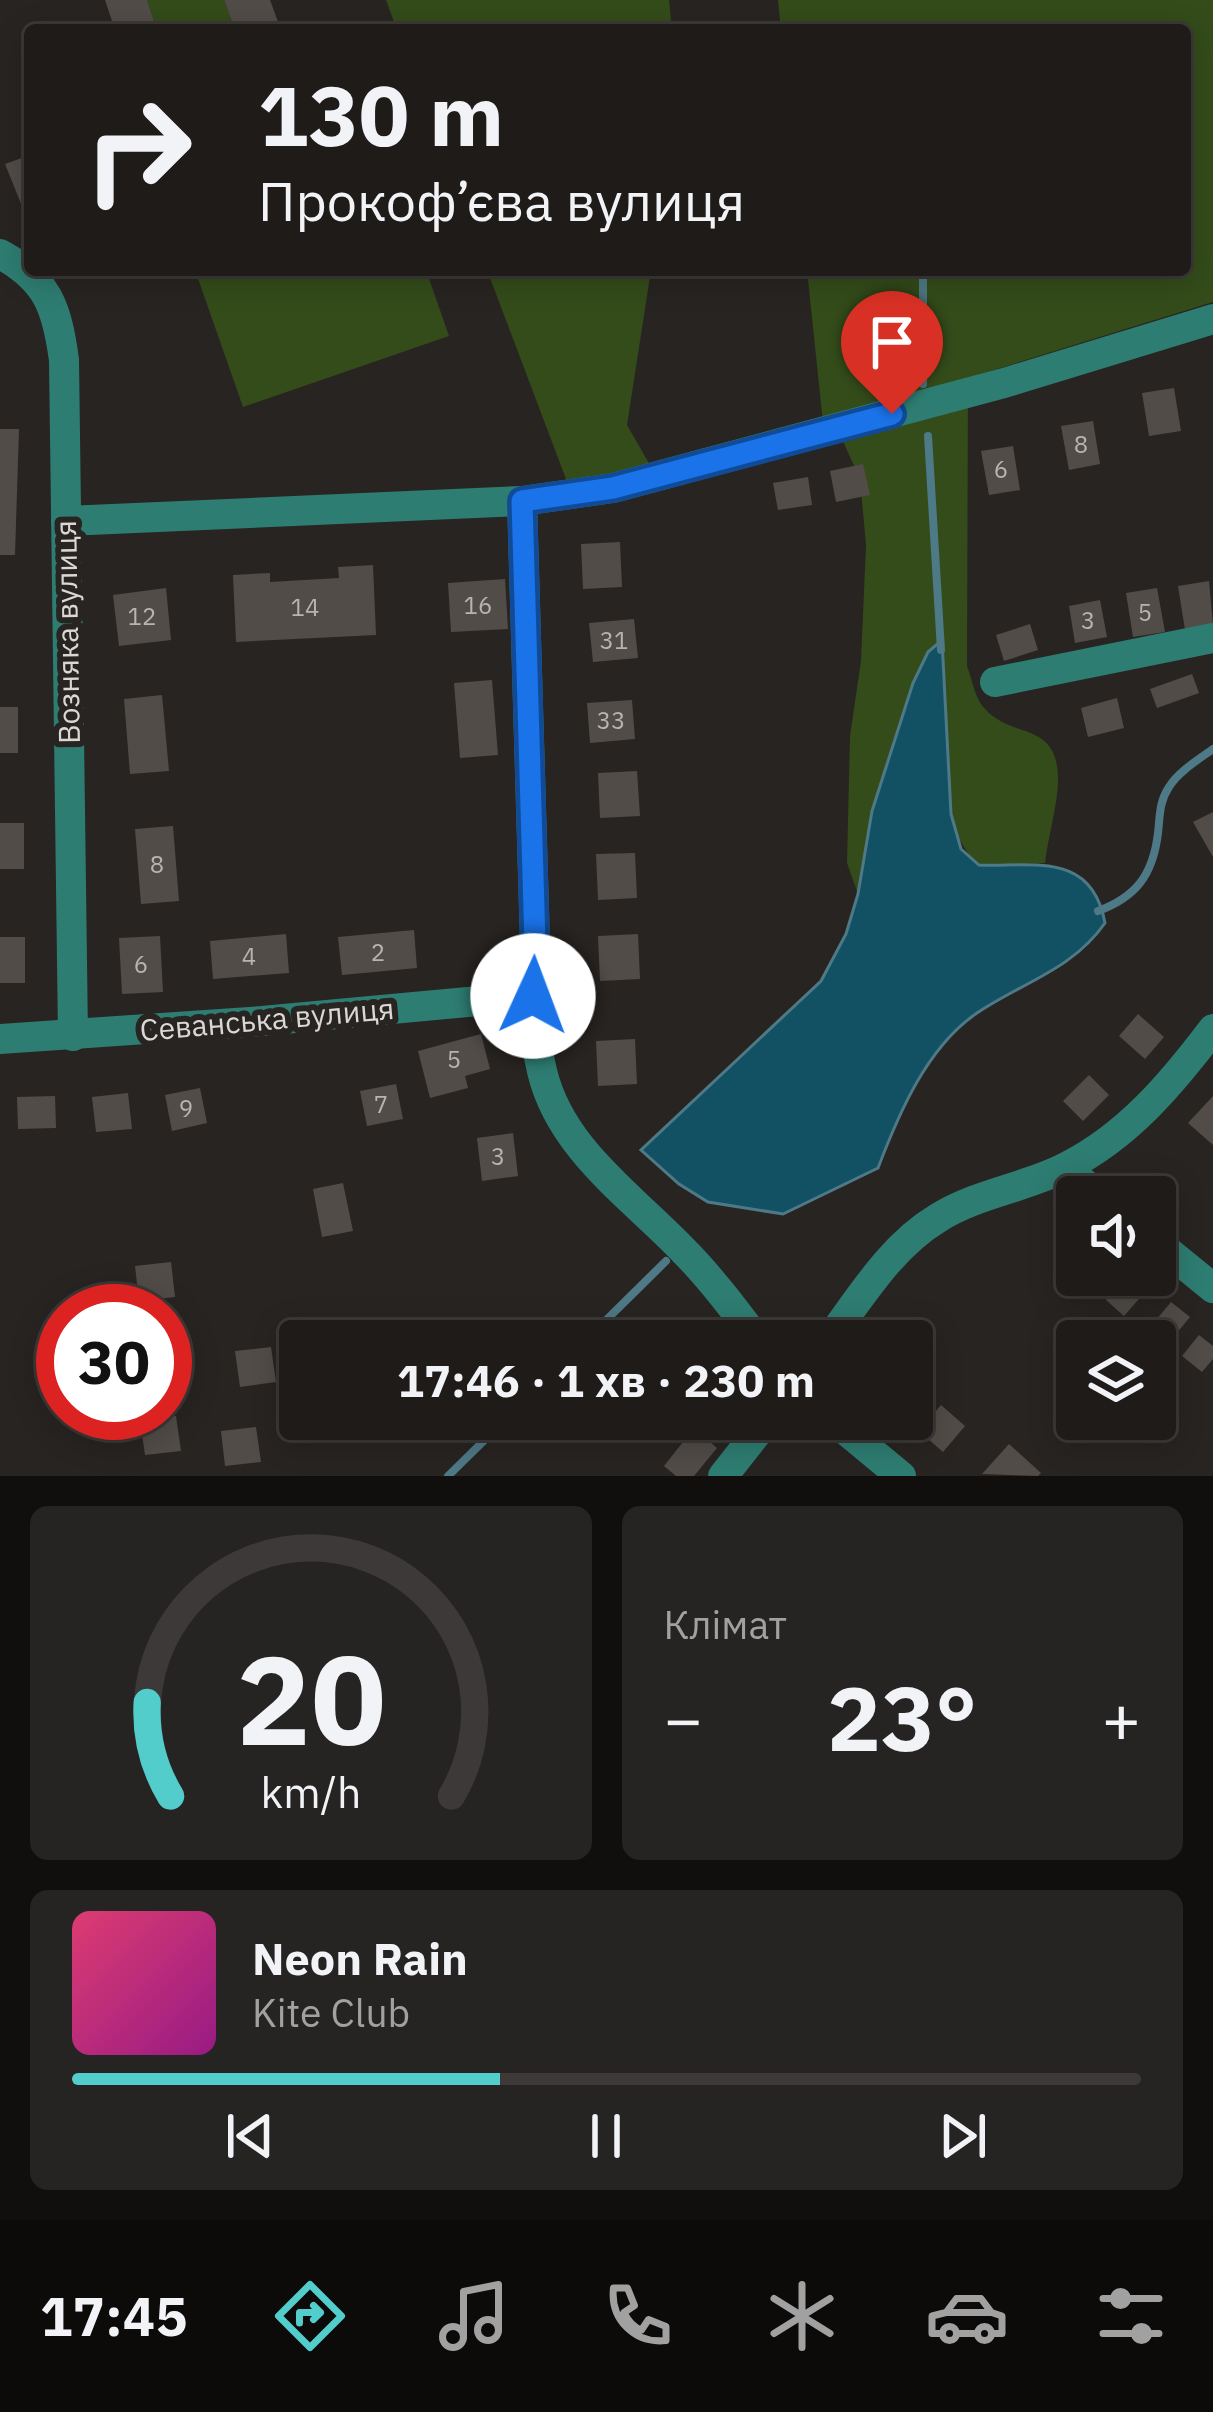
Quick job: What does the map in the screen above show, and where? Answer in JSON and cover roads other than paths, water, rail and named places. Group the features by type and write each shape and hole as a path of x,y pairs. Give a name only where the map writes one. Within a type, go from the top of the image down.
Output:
{"street":[{"name":"Возняка вулиця","path":"30,276 44,286 59,323 64,360 73,1036"},
{"path":"66,521 522,501 613,488 1004,383 1213,320"},
{"path":"522,501 533,996 542,1072 556,1112 580,1149 685,1251 741,1320"},
{"path":"995,682 1213,638"},
{"name":"Севанська вулиця","path":"0,1039 533,996"},
{"path":"843,1320 896,1251 935,1219 981,1195 1065,1168 1136,1120 1213,1029"},
{"path":"1065,1168 1075,1176"},
{"path":"1176,1258 1213,1288"},
{"path":"723,1476 751,1440"},
{"path":"858,1440 902,1476"}],"water":[{"path":"942,640 951,814 961,849 979,865 1040,865 1074,874 1088,884 1105,923 1078,953 977,1013 943,1044 905,1104 878,1168 783,1214 708,1202 641,1150 821,981 846,934 872,811 913,683 928,652"}],"waterway":[{"path":"923,276 923,384"},
{"path":"928,436 941,650"},
{"path":"1098,911 1123,899 1140,882 1156,848 1166,793 1183,771 1213,749"},
{"path":"606,1320 666,1261"},
{"path":"448,1476 485,1440"}]}
